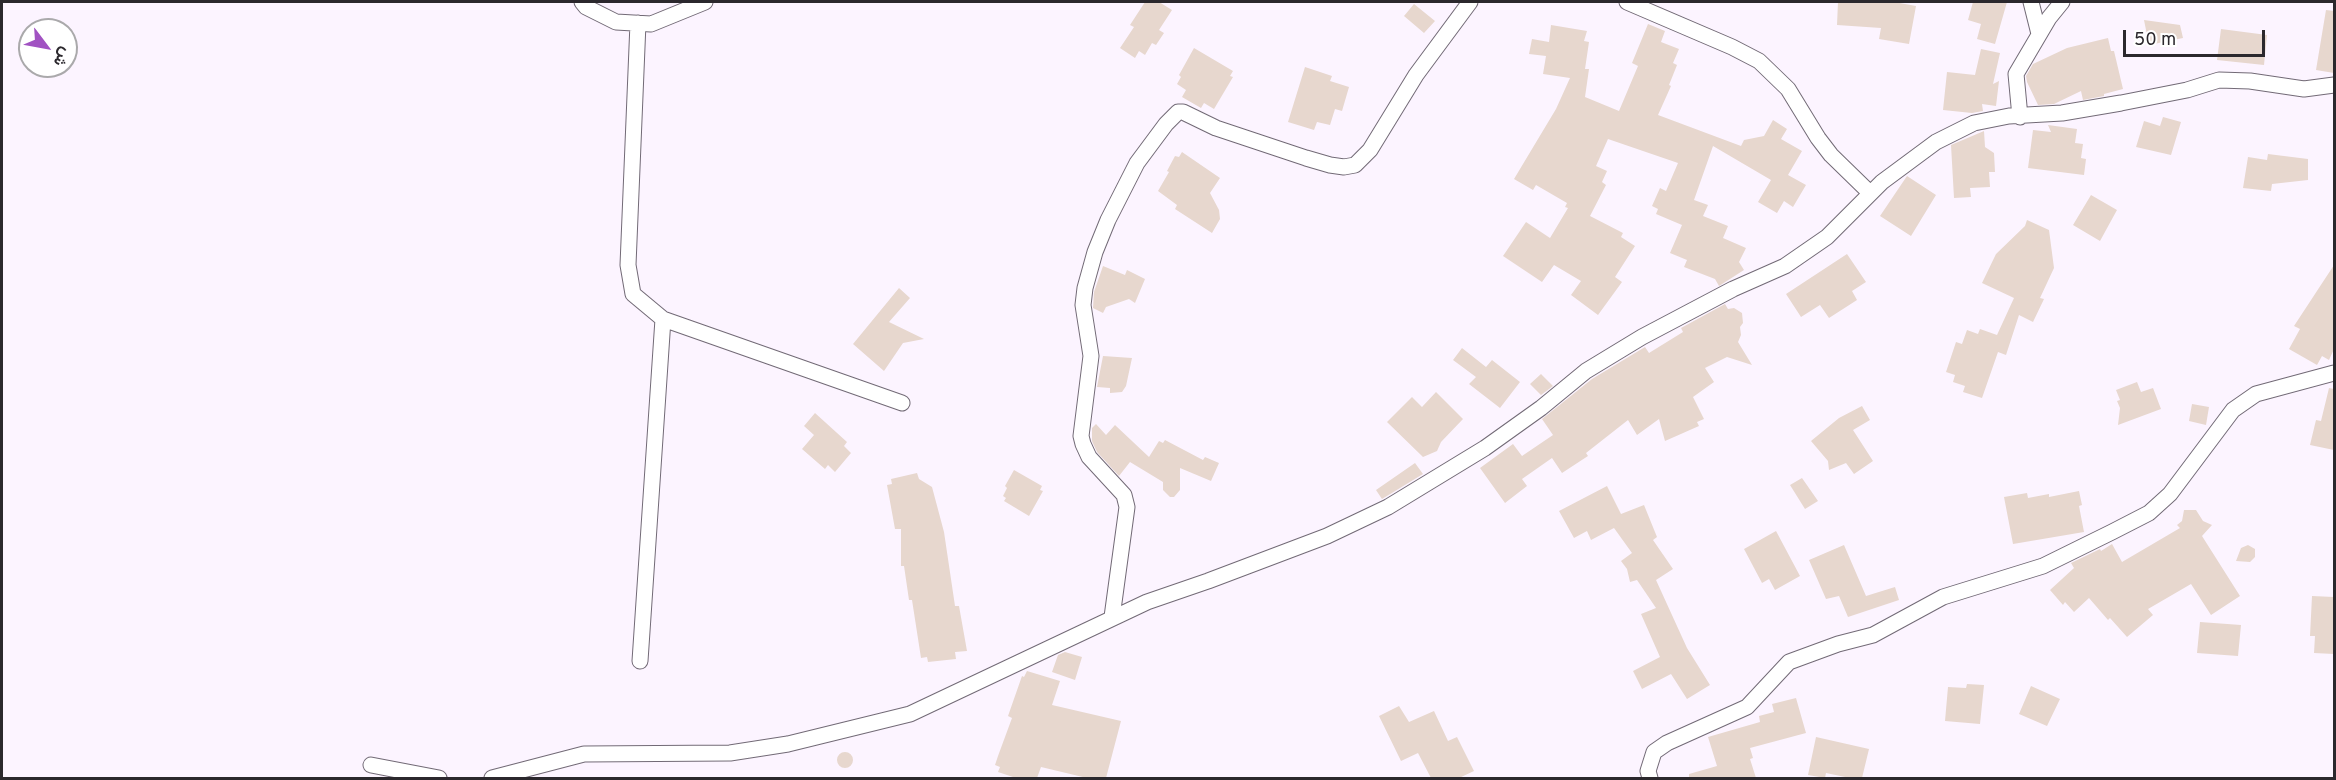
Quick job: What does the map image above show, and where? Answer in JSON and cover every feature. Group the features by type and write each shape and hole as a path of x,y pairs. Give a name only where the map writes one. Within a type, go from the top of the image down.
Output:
{"street":[{"path":"582,2 586,7 616,22 651,24 705,2"},
{"path":"1112,617 1127,507 1124,495 1117,485 1089,457 1081,436 1091,356 1083,305 1085,288 1095,252 1108,220 1137,163 1166,124 1178,112 1183,112 1216,128 1306,158 1344,167 1355,165 1370,150 1416,75 1470,2"},
{"path":"1627,2 1759,61 1788,89 1831,155 1870,193"},
{"path":"2031,2 2040,34"},
{"path":"2020,117 2016,74 2062,2"},
{"path":"638,23 628,265 633,294 663,319 902,403"},
{"path":"492,778 584,754 730,753 788,744 910,714 1147,602 1327,536 1388,507 1485,448 1541,408 1586,371 1689,311 1785,266 1827,237 1870,193 1936,142 1974,123 2010,116 2020,117 2121,103 2187,90 2219,80 2250,81 2304,89 2334,86"},
{"path":"640,661 663,319"},
{"path":"1650,778 1648,771 1654,752 1667,743 1747,706 1789,662 1838,644 1873,635 1943,597 2043,566 2149,513 2170,494 2234,410 2256,394 2334,373"},
{"path":"371,765 439,778"}],"building":[{"path":"1145,2 1159,2 1172,10 1159,30 1164,33 1156,45 1152,43 1145,55 1139,51 1135,58 1120,48 1134,27 1130,25"},
{"path":"1838,2 1894,2 1916,6 1909,44 1879,39 1881,28 1837,25"},
{"path":"1973,2 2007,2 1995,44 1977,39 1981,24 1968,20"},
{"path":"1414,4 1435,21 1424,33 1404,16"},
{"path":"2326,10 2334,11 2334,73 2316,70"},
{"path":"2144,20 2180,25 2183,38 2149,45"},
{"path":"1648,24 1665,31 1661,42 1679,49 1673,63 1677,65 1669,85 1671,86 1658,115 1741,146 1744,140 1764,136 1773,120 1787,129 1781,139 1802,151 1788,175 1806,185 1793,207 1784,201 1777,213 1758,202 1771,180 1713,146 1694,200 1708,205 1703,216 1728,226 1723,238 1746,248 1739,262 1744,270 1719,286 1715,279 1684,267 1687,260 1670,253 1682,225 1656,214 1658,209 1652,206 1660,188 1666,191 1678,163 1608,139 1596,166 1607,171 1602,182 1606,185 1590,216 1623,233 1621,237 1635,246 1615,277 1622,282 1598,315 1571,295 1581,281 1554,265 1542,282 1503,256 1526,222 1550,238 1568,208 1565,207 1567,203 1536,185 1533,190 1514,179 1556,109 1570,78 1543,74 1546,56 1529,54 1532,39 1549,42 1551,25 1587,31 1584,41 1589,42 1585,69 1589,69 1585,97 1619,111 1638,66 1632,63"},
{"path":"2221,29 2267,35 2264,65 2217,60"},
{"path":"2108,38 2111,51 2114,51 2123,89 2083,100 2081,91 2054,104 2038,105 2026,76 2033,64 2067,48"},
{"path":"1194,48 1233,71 1230,76 1233,77 1214,109 1204,103 1201,108 1182,97 1186,90 1177,84 1181,77 1179,75"},
{"path":"1981,49 2000,53 1993,84 1999,81 1996,106 1982,104 1983,111 1972,113 1943,110 1947,72 1975,75"},
{"path":"1305,67 1332,76 1330,81 1349,87 1342,111 1335,109 1330,125 1317,122 1314,130 1288,122"},
{"path":"2163,117 2181,122 2171,155 2136,147 2144,121 2160,126"},
{"path":"2048,125 2077,129 2075,143 2083,144 2081,158 2086,159 2084,175 2028,168 2033,130 2051,132"},
{"path":"1984,131 1985,147 1994,153 1995,172 1989,172 1990,187 1970,188 1971,197 1954,198 1951,145"},
{"path":"1182,152 1220,178 1210,193 1219,210 1220,219 1212,233 1175,209 1177,205 1158,191 1175,156 1179,157"},
{"path":"2268,154 2308,159 2308,180 2272,184 2271,191 2243,188 2248,157 2267,160"},
{"path":"1907,176 1936,195 1911,236 1880,216"},
{"path":"2091,195 2117,210 2100,241 2073,225"},
{"path":"2027,220 2049,230 2054,268 2040,298 2044,299 2033,322 2019,315 2006,355 1998,352 1982,398 1963,392 1965,386 1953,382 1955,375 1946,372 1956,342 1962,344 1967,330 1978,334 1980,329 1997,335 2014,298 1982,283 1996,254 2025,226"},
{"path":"1847,254 1866,282 1852,291 1857,300 1829,318 1820,305 1801,317 1786,294"},
{"path":"2334,265 2334,349 2329,360 2322,356 2317,365 2289,349 2300,329 2294,326"},
{"path":"1103,266 1125,275 1127,270 1145,279 1135,303 1129,299 1106,307 1103,313 1093,308 1094,292"},
{"path":"899,288 910,298 889,322 924,339 903,343 884,371 853,344"},
{"path":"1725,304 1728,309 1734,308 1742,313 1743,323 1740,327 1741,335 1738,342 1752,365 1727,357 1705,368 1714,382 1693,397 1704,419 1697,422 1699,426 1665,441 1659,419 1637,435 1628,420 1586,453 1588,456 1562,473 1552,458 1522,479 1527,486 1505,503 1480,468 1513,444 1522,456 1553,435 1542,419 1592,379 1645,347 1649,353 1683,332 1681,328"},
{"path":"1462,348 1486,367 1492,360 1520,382 1500,408 1469,384 1476,377 1453,360"},
{"path":"1103,356 1132,358 1126,386 1122,392 1110,393 1110,388 1097,387"},
{"path":"1541,374 1553,386 1541,395 1530,384"},
{"path":"2137,382 2141,392 2153,388 2161,409 2118,425 2120,408 2117,401 2120,400 2116,390"},
{"path":"2329,388 2334,389 2334,450 2310,445 2316,420 2321,421"},
{"path":"1436,392 1463,419 1441,442 1437,451 1423,457 1387,422 1412,397 1422,407"},
{"path":"2192,404 2209,407 2206,425 2189,421"},
{"path":"1862,406 1870,420 1853,430 1873,461 1854,474 1846,463 1829,470 1828,461 1811,441 1839,418"},
{"path":"815,413 847,442 844,446 851,453 835,472 828,465 825,469 802,449 814,435 804,426"},
{"path":"1096,424 1106,435 1115,425 1149,457 1159,441 1163,443 1165,440 1203,460 1205,457 1219,463 1211,481 1180,468 1180,490 1174,497 1170,497 1163,490 1163,482 1130,462 1119,476 1097,452 1092,441 1092,428"},
{"path":"1415,463 1423,474 1382,499 1376,490"},
{"path":"1014,470 1042,486 1040,490 1043,491 1029,516 1004,501 1006,498 1003,496 1007,488 1005,486"},
{"path":"917,473 919,479 932,487 944,532 955,606 959,606 967,651 955,652 956,659 928,662 927,657 921,658 912,600 909,600 904,566 901,566 901,529 895,529 887,485 892,484 891,479"},
{"path":"1802,478 1818,501 1805,509 1790,485"},
{"path":"1607,486 1621,514 1644,505 1657,537 1653,540 1673,569 1656,580 1687,648 1710,685 1687,699 1671,674 1642,689 1633,671 1660,657 1641,614 1656,608 1637,580 1630,582 1627,569 1621,561 1632,553 1614,528 1591,540 1587,531 1574,538 1559,511"},
{"path":"2079,491 2082,505 2079,506 2084,532 2013,544 2004,497 2027,493 2028,498 2049,494 2049,497"},
{"path":"2184,510 2196,510 2203,521 2212,525 2202,536 2240,596 2211,615 2191,584 2148,609 2153,615 2127,637 2089,598 2074,612 2065,602 2063,605 2050,590 2074,568 2071,563 2100,549 2101,551 2112,544 2122,562 2180,528 2177,525 2182,521"},
{"path":"1776,531 1800,576 1775,590 1769,579 1762,583 1744,549"},
{"path":"1844,545 1866,596 1895,587 1899,600 1848,617 1839,596 1826,599 1809,560"},
{"path":"2248,545 2255,549 2255,557 2250,562 2236,561 2241,548"},
{"path":"2312,596 2334,597 2334,654 2314,653 2315,636 2310,636"},
{"path":"2200,622 2241,625 2238,656 2197,653"},
{"path":"1065,652 1082,657 1075,680 1052,672 1058,655"},
{"path":"1027,671 1060,681 1052,705 1121,721 1106,778 1087,778 1041,767 1037,778 1016,778 998,772 1000,767 995,765 1012,718 1008,716 1022,676 1024,677"},
{"path":"1967,684 1984,685 1980,724 1945,721 1948,687 1966,688"},
{"path":"2031,686 2060,699 2047,726 2019,714"},
{"path":"1796,698 1806,733 1750,748 1753,758 1750,759 1756,778 1689,778 1689,774 1717,766 1708,737 1760,722 1759,716 1774,712 1772,704"},
{"path":"1399,706 1409,722 1434,711 1448,741 1457,737 1474,771 1459,778 1431,778 1418,753 1401,761 1379,716"},
{"path":"1816,737 1869,749 1862,778 1826,773 1825,778 1808,775"},
{"path":"845,752 853,760 845,768 837,760"}]}
